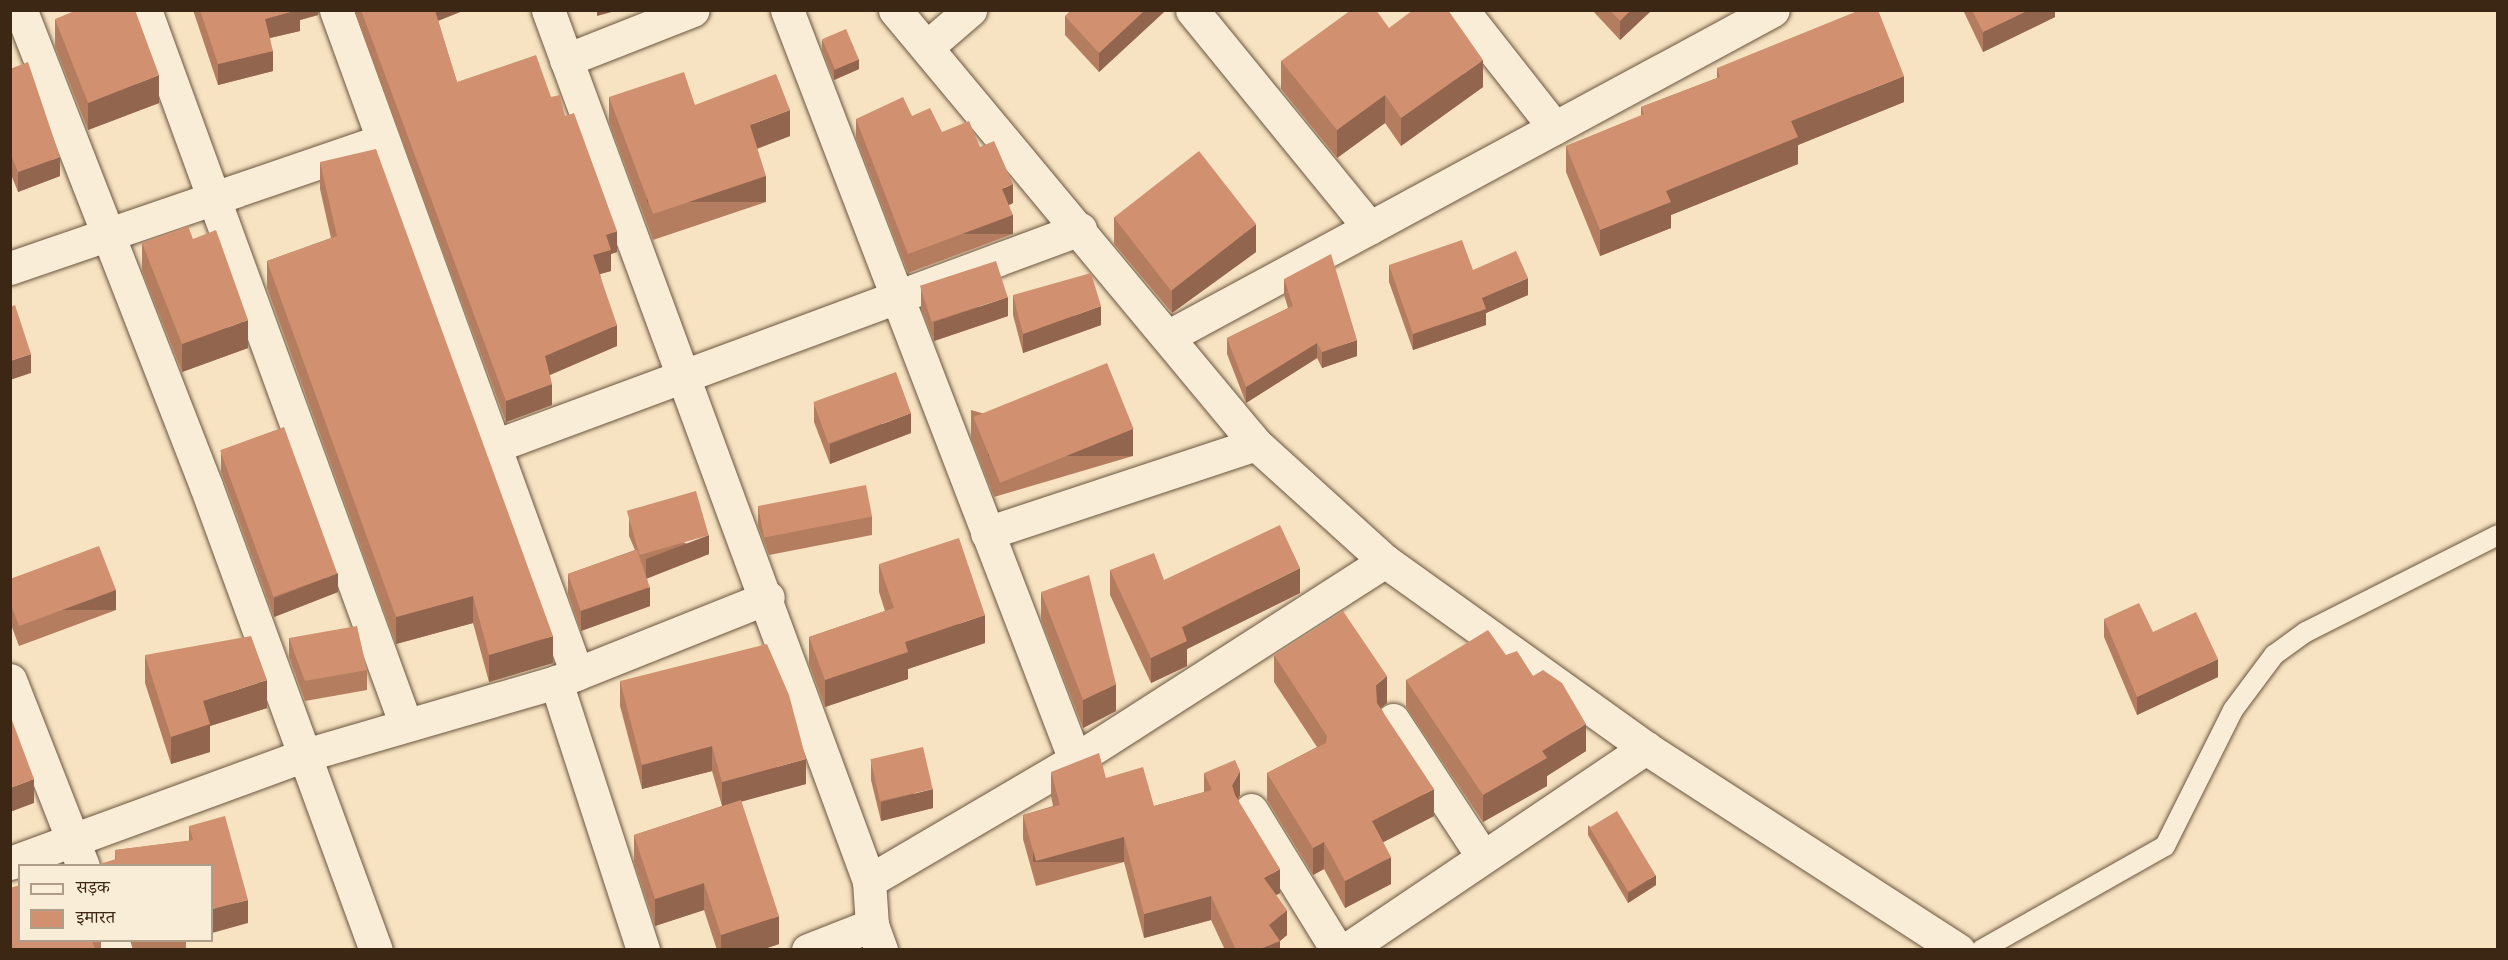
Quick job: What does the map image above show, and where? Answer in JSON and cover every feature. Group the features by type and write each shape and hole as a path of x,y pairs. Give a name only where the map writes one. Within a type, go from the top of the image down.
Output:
{"street":[{"path":"145,10 217,196 406,725"},
{"path":"336,10 495,446 566,678 644,950"},
{"path":"548,10 682,376 768,597 869,881 877,937 808,950"},
{"path":"566,60 693,10"},
{"path":"787,10 1075,760"},
{"path":"895,10 1080,229 1256,444 1385,561 1646,748 1958,950"},
{"path":"927,47 970,10"},
{"path":"1192,10 1370,228"},
{"path":"1462,10 1555,128"},
{"path":"10,18 22,11 305,755 376,950"},
{"path":"1169,336 1555,128 1755,14"},
{"path":"10,268 106,231 383,140"},
{"path":"495,446 896,295 1080,229"},
{"path":"987,533 1256,444"},
{"path":"869,881 1075,760 1385,561"},
{"path":"10,863 78,853 305,755 566,678 768,597"},
{"path":"10,680 78,853"},
{"path":"1393,720 1481,855"},
{"path":"1346,950 1481,855 1646,748"},
{"path":"1251,810 1337,950"}],"lane":[{"path":"1981,950 2165,846 2234,710 2274,655 2306,632 2498,535"}],"building":[{"path":"77,10 135,10 159,75 88,103 55,19"},
{"path":"200,10 298,10 265,19 273,51 218,64"},
{"path":"361,10 435,10 457,82 536,55 551,97 560,95 565,116 574,113 617,231 606,235 611,250 593,255 617,325 545,356 552,384 506,401"},
{"path":"1071,10 1145,10 1099,53 1065,16"},
{"path":"1351,10 1376,10 1389,28 1413,10 1448,10 1483,60 1401,118 1385,95 1337,130 1281,61"},
{"path":"1610,10 1631,10 1620,21"},
{"path":"1860,10 1878,10 1904,76 1791,121 1798,137 1666,191 1671,202 1600,230 1566,146 1644,114 1641,107 1720,77 1717,68"},
{"path":"1972,10 2029,10 1983,32"},
{"path":"846,29 859,59 835,70 822,39"},
{"path":"28,62 60,157 18,172 10,152 10,69"},
{"path":"684,72 695,105 776,74 790,110 750,125 766,176 653,214 609,97"},
{"path":"903,97 912,116 930,108 942,132 969,121 980,147 994,141 1013,184 1002,189 1013,215 908,254 856,119"},
{"path":"376,149 553,636 489,655 473,596 396,617 267,261 337,236 320,162"},
{"path":"1199,151 1256,224 1171,291 1114,217"},
{"path":"188,226 193,239 216,230 248,320 182,344 142,243"},
{"path":"1462,240 1473,270 1516,251 1528,278 1482,298 1486,309 1413,334 1389,265"},
{"path":"1331,254 1357,340 1322,352 1317,343 1246,387 1227,338 1293,306 1284,279"},
{"path":"996,261 1008,297 932,322 920,286"},
{"path":"1091,273 1101,306 1023,334 1013,295"},
{"path":"15,305 31,354 10,361 10,307"},
{"path":"1107,363 1134,429 1000,483 973,417"},
{"path":"896,372 911,413 828,443 813,402"},
{"path":"284,427 337,574 273,597 220,450"},
{"path":"866,485 872,516 764,537 758,506"},
{"path":"696,491 709,535 639,555 627,511"},
{"path":"1280,525 1300,568 1182,627 1187,641 1151,658 1110,570 1154,553 1164,580"},
{"path":"959,538 985,615 905,642 908,652 825,680 809,637 894,608 879,564"},
{"path":"99,546 116,590 19,626 10,602 10,579"},
{"path":"637,550 650,587 581,611 568,574"},
{"path":"1089,575 1116,684 1083,700 1041,592"},
{"path":"2139,603 2153,632 2196,612 2218,659 2137,697 2104,619"},
{"path":"1343,611 1387,676 1376,685 1377,703 1434,789 1372,821 1391,857 1345,881 1324,842 1313,848 1267,773 1326,743 1327,736 1274,655"},
{"path":"357,626 367,670 305,681 289,638"},
{"path":"1488,630 1506,655 1517,651 1533,676 1543,670 1562,683 1586,724 1542,751 1547,758 1483,795 1406,680"},
{"path":"251,636 267,680 203,701 210,724 171,737 145,655"},
{"path":"767,644 789,695 806,759 722,782 712,746 642,765 620,681"},
{"path":"10,715 34,779 10,788"},
{"path":"923,747 933,789 880,801 870,759"},
{"path":"1099,753 1106,778 1143,767 1154,806 1212,790 1204,773 1235,760 1240,771 1232,785 1235,795 1280,869 1264,878 1287,910 1269,925 1280,941 1258,950 1236,950 1211,896 1144,914 1124,837 1036,861 1023,815 1060,805 1051,772"},
{"path":"741,800 779,916 721,935 704,883 655,899 634,835"},
{"path":"1617,811 1656,875 1628,892 1590,827"},
{"path":"225,816 248,900 213,909 213,864 100,864 116,859 115,850 193,840 189,826"},
{"path":"18,886 18,942 93,942 95,950 10,950 10,888"}]}
